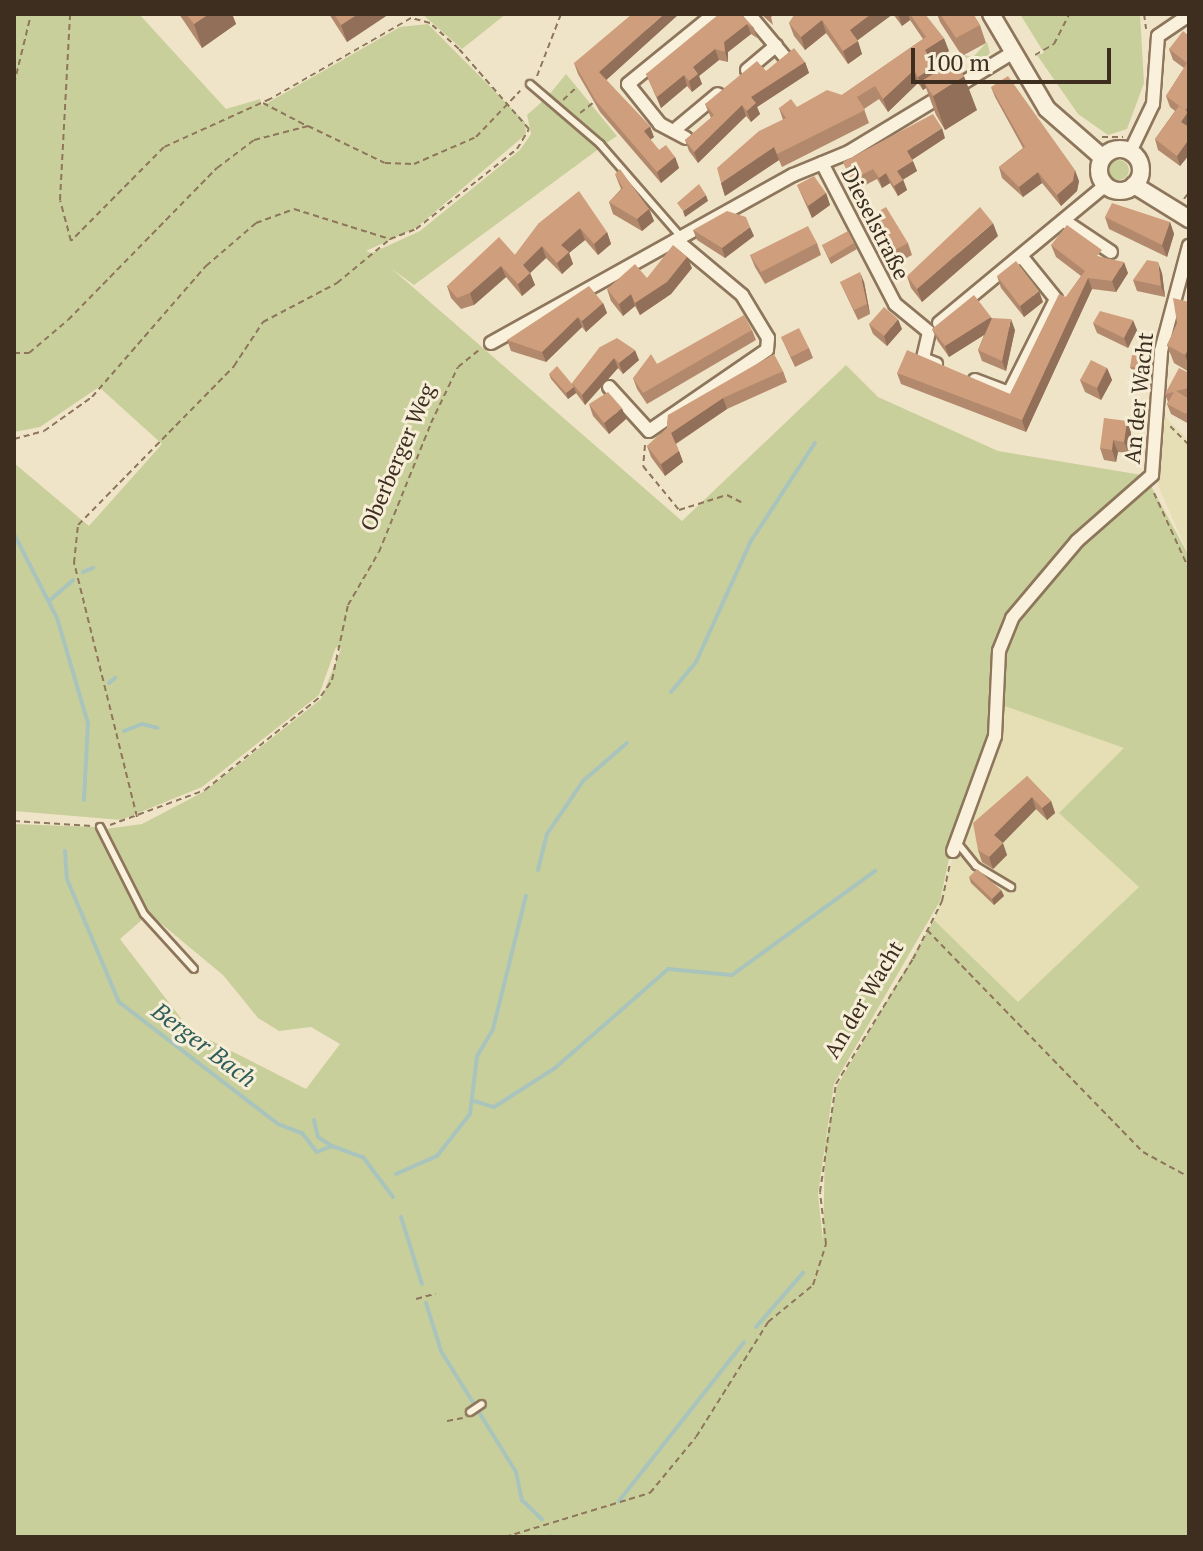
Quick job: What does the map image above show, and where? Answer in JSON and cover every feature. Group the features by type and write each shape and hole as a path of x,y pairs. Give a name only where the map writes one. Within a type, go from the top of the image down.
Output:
{"street":[{"path":"714,14 628,84 660,124 681,133 780,51 749,14"},
{"path":"991,14 1056,121 1103,158 1106,185"},
{"path":"1106,185 1118,191 1134,185 1140,170 1134,148 1157,86 1158,36 1189,15"},
{"path":"491,343 679,238 822,163 1012,53"},
{"path":"1103,158 1134,148"},
{"name":"Dieselstraße","path":"822,163 895,304 929,332"},
{"path":"951,370 923,359 929,332 1066,222 1106,185"},
{"path":"1134,185 1189,219"},
{"path":"1066,222 1111,252"},
{"path":"609,387 649,431 767,350 768,338 742,295 679,238"},
{"name":"An der Wacht","path":"954,846 995,736 999,651 1012,618 1077,541 1147,477 1159,414 1169,304 1189,246"},
{"path":"966,376 1009,393 1056,299 1022,257"}],"lane":[{"path":"530,84 572,119 679,238"},
{"path":"100,827 144,914 194,969"},
{"path":"954,846 976,866 1011,887"},
{"path":"470,1412 482,1404"}],"path":[{"path":"14,84 31,14"},
{"path":"70,14 60,200 71,241 164,147 262,103 411,18 430,23 510,100 529,129 517,149 416,229 390,239 337,283 263,322 234,366 78,525 74,563 138,819"},
{"path":"262,103 404,166 476,137 510,100 530,84 561,14"},
{"path":"1031,58 1054,44 1069,14"},
{"path":"567,96 577,87"},
{"path":"572,119 593,103"},
{"path":"14,353 29,353 68,320 238,150 308,126"},
{"path":"1096,136 1134,148"},
{"path":"14,439 44,431 92,397 206,266 282,209 390,239"},
{"name":"Oberberger Weg","path":"14,821 100,827 138,819 205,790 321,696 332,680 348,605 379,552 458,367 491,343"},
{"path":"1159,414 1189,445"},
{"path":"649,431 643,466 679,510 727,495 741,502"},
{"path":"1147,477 1189,569"},
{"name":"An der Wacht","path":"505,1537 650,1493 696,1437 768,1322 813,1285 826,1244 820,1192 836,1084 942,901 954,846"},
{"path":"926,929 1143,1152 1189,1177"},
{"path":"416,1299 435,1294"},
{"path":"447,1421 470,1412"}],"shaded area":[{"path":"1165,417 1189,440 1189,556 1158,485"},
{"path":"999,704 1125,748 1139,887 1018,1002 934,920"}],"green space":[{"path":"14,14 139,14 226,109 260,99 262,106 400,27 428,24 525,122 526,134 416,228 366,251 372,253 420,231 520,150 531,134 527,115 545,99 600,148 414,285 392,269 682,521 846,365 878,397 998,451 1148,476 1076,539 1011,617 998,650 994,736 953,840 940,901 834,1084 818,1194 823,1240 825,1146 837,1086 934,920 1018,1002 1139,887 1059,813 1124,748 999,704 1002,652 1014,620 1078,544 1151,486 1189,556 1189,1537 14,1537 14,824 96,827 143,919 120,939 190,1030 306,1089 340,1044 311,1027 279,1031 258,1018 223,975 147,912 105,829 142,824 205,791 321,699 341,649 336,647 319,695 202,787 121,820 14,811 14,463 89,526 162,444 99,387 40,427 14,432"},
{"path":"422,14 506,14 462,49"},
{"path":"1020,14 1140,14 1144,83 1127,129 1108,135 1078,114 1037,55 1044,53"},
{"path":"987,42 990,53 974,68 964,55 973,57"},
{"path":"566,74 617,136 605,144 548,96"},
{"path":"1119,160 1126,163 1129,170 1126,177 1119,180 1112,177 1109,170 1112,163"}],"building":[{"path":"186,14 209,14 194,24"},
{"path":"334,14 358,14 341,25"},
{"path":"632,14 664,14 599,72 650,126 644,131 659,150 666,145 675,157 657,172 596,101 574,63"},
{"path":"719,14 741,14 754,28 747,24 724,42 725,52 715,49 693,67 698,74 689,81 684,75 657,97 646,74"},
{"path":"795,14 871,14 850,30 858,41 843,51 822,20 801,37 789,23"},
{"path":"910,14 925,14 944,38 925,50 935,66 918,77 914,70 883,99 875,86 857,97 865,110 777,154 774,147 721,183 717,168 759,131 786,118 779,108 791,99 797,107 827,90 842,95 926,37"},
{"path":"940,14 973,14 980,25 956,38"},
{"path":"1183,31 1189,36 1189,105 1185,110 1166,96 1187,63 1169,49"},
{"path":"794,48 805,62 751,97 756,103 747,111 742,105 694,152 685,140 714,115 705,104 757,61 766,71"},
{"path":"955,61 964,76 933,96 923,80"},
{"path":"1008,76 1075,170 1073,181 1057,195 1038,172 1019,187 999,167 1025,147 991,87"},
{"path":"1179,106 1188,112 1181,122 1189,127 1189,139 1177,156 1155,139"},
{"path":"933,114 942,128 907,151 913,161 897,171 903,180 894,186 886,173 879,178 873,169 852,180 843,162"},
{"path":"620,169 649,209 637,219 609,202 623,188 615,174"},
{"path":"814,176 826,193 808,206 797,185"},
{"path":"699,184 706,195 683,211 677,203"},
{"path":"579,191 607,232 594,244 580,228 561,245 569,252 557,263 542,246 523,265 530,273 518,284 501,266 470,293 457,298 447,286 499,237 515,255 539,223"},
{"path":"1112,203 1170,222 1162,245 1105,217"},
{"path":"886,207 908,243 889,253 870,216"},
{"path":"980,207 993,223 917,289 907,276"},
{"path":"727,211 746,217 750,227 722,248 693,230"},
{"path":"1067,225 1102,250 1097,256 1124,262 1112,281 1088,278 1022,420 897,373 907,350 1010,394 1059,294 1066,297 1085,271 1051,245"},
{"path":"808,226 817,243 761,272 750,255"},
{"path":"848,231 854,243 829,258 822,245"},
{"path":"673,245 687,257 667,282 635,303 631,294 619,304 607,289 635,264 647,278"},
{"path":"1147,260 1158,262 1161,286 1133,280"},
{"path":"1016,261 1039,291 1020,306 997,276"},
{"path":"860,272 867,304 854,310 840,282"},
{"path":"589,286 603,303 582,321 578,317 542,352 507,340"},
{"path":"974,295 991,317 945,346 932,329"},
{"path":"1173,298 1189,302 1189,348 1185,355 1167,345 1177,323"},
{"path":"884,307 898,319 884,336 869,324"},
{"path":"1100,311 1133,320 1124,338 1093,323"},
{"path":"744,315 752,330 643,393 633,378 651,354 657,364"},
{"path":"992,318 1011,319 1002,361 978,350"},
{"path":"799,328 809,348 791,357 781,337"},
{"path":"617,338 635,350 619,363 614,358 582,395 572,383 600,347"},
{"path":"774,354 783,371 723,398 671,433 679,451 661,464 647,446 667,428 668,415"},
{"path":"1132,355 1144,356 1142,368 1130,367"},
{"path":"1091,360 1107,368 1097,388 1080,380"},
{"path":"557,366 574,387 566,393 549,374"},
{"path":"1179,368 1189,373 1189,388 1176,391 1189,399 1186,414 1167,404 1174,392 1165,394"},
{"path":"608,392 622,408 604,423 589,404"},
{"path":"1104,418 1127,421 1124,442 1113,440 1112,450 1100,448"},
{"path":"1027,776 1051,801 1042,808 1032,797 994,835 1003,843 989,857 978,850 973,823"},
{"path":"977,869 1001,890 992,899 969,877"}],"waterway":[{"path":"671,692 696,662 751,541 815,443"},
{"name":"Berger Bach","path":"14,534 57,618 88,723 84,800"},
{"path":"83,572 93,568"},
{"path":"49,601 73,580"},
{"path":"109,683 115,678"},
{"path":"124,731 142,724 158,728"},
{"path":"538,870 547,834 583,781 627,743"},
{"name":"Berger Bach","path":"65,851 67,879 119,1002 278,1124 302,1133 317,1152 332,1146 363,1157 393,1197"},
{"path":"474,1101 494,1107 555,1068 668,969 732,975 875,871"},
{"path":"396,1174 437,1156 470,1114 477,1056 493,1029 526,896"},
{"path":"314,1120 318,1137 332,1146"},
{"name":"Berger Bach","path":"401,1217 422,1284"},
{"path":"756,1327 803,1273"},
{"name":"Berger Bach","path":"426,1303 441,1351 516,1472 522,1500 542,1519"},
{"path":"619,1501 744,1342"}]}
